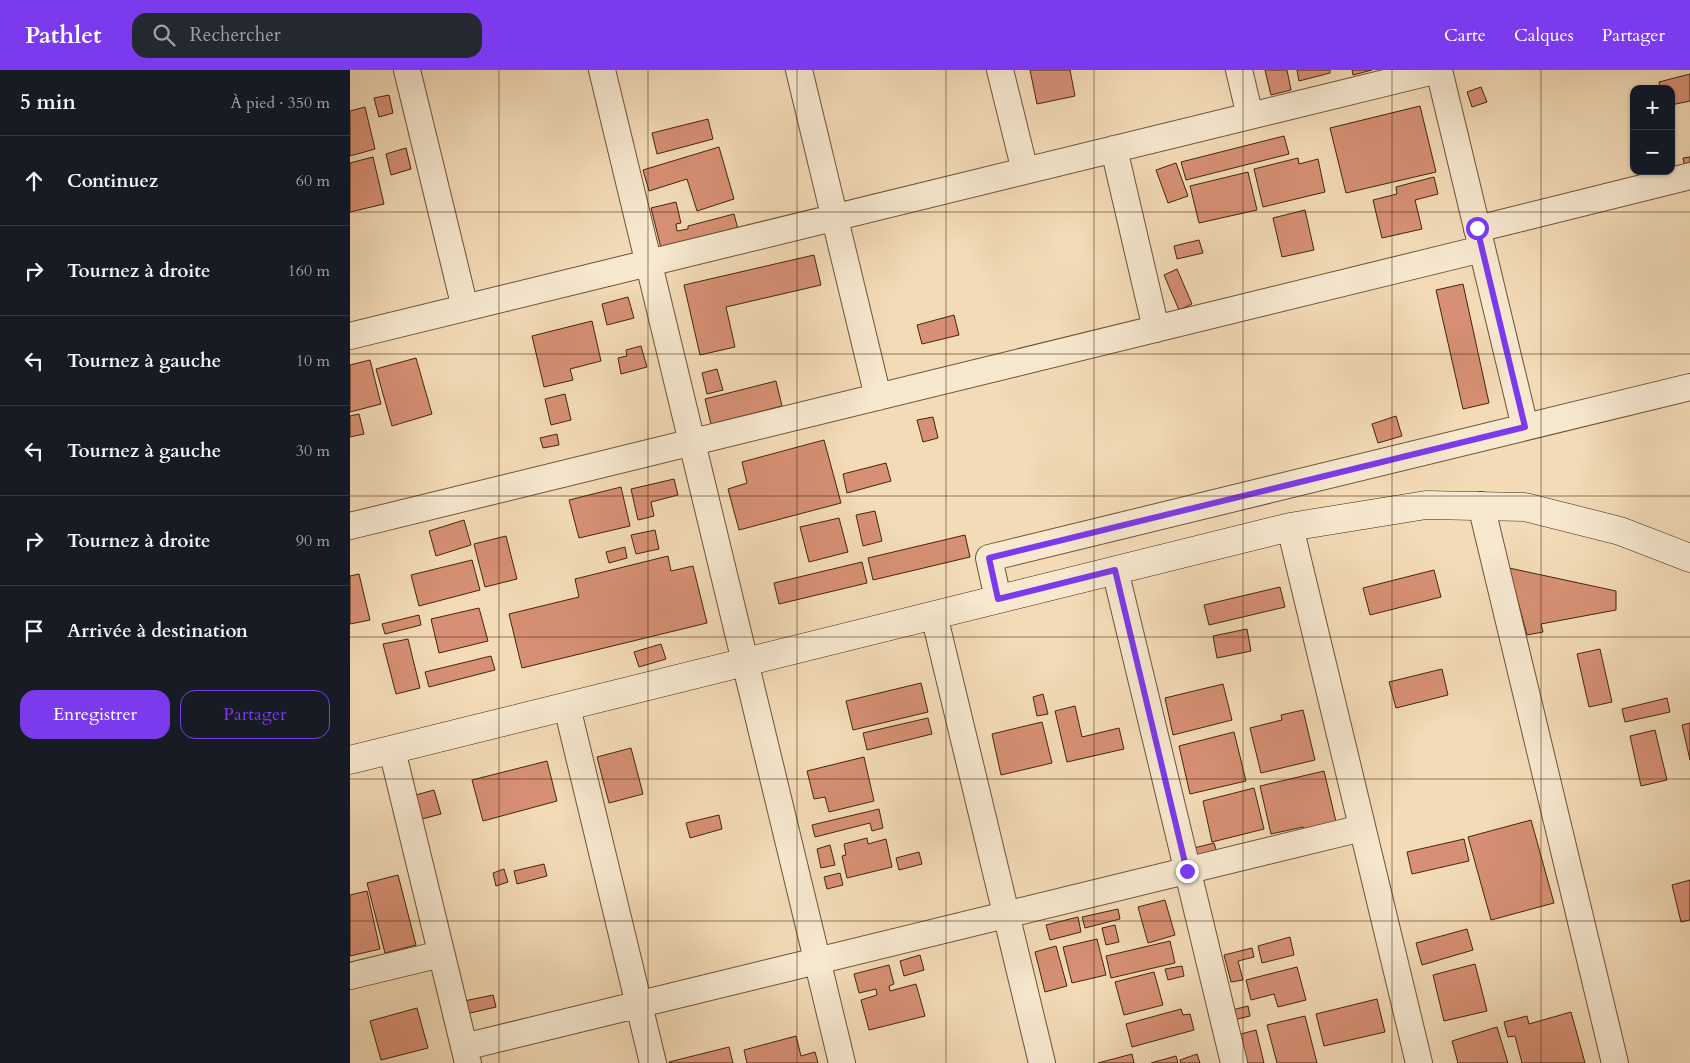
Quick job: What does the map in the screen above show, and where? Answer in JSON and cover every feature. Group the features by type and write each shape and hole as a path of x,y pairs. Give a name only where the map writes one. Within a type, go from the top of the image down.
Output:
{"main road":[{"path":"350,760 1290,527 1426,505 1525,507 1620,531 1690,558"}],"street":[{"path":"407,70 464,308"},
{"path":"602,70 842,1063"},
{"path":"799,70 878,397"},
{"path":"1000,70 1025,171"},
{"path":"1239,70 1250,116"},
{"path":"350,336 1439,70 1525,427"},
{"path":"1114,149 1156,329"},
{"path":"350,526 1156,329 1480,239 1690,176"},
{"path":"998,599 989,558 1690,387"},
{"path":"1481,505 1615,1063"},
{"path":"1290,527 1419,1063"},
{"path":"1115,570 1234,1063"},
{"path":"934,615 1042,1063"},
{"path":"567,706 653,1063"},
{"path":"392,750 466,1055 639,1005 1362,828"},
{"path":"350,976 441,954"}],"building":[{"path":"1030,70 1070,70 1075,96 1037,104"},
{"path":"1265,70 1287,70 1291,90 1271,95"},
{"path":"1297,70 1330,70 1330,73 1299,81"},
{"path":"1352,70 1372,70 1353,75"},
{"path":"1690,74 1690,101 1675,104 1675,85 1659,85 1659,82"},
{"path":"1481,87 1487,102 1472,107 1467,92"},
{"path":"389,95 393,113 379,117 374,98"},
{"path":"1420,106 1436,172 1346,193 1330,128"},
{"path":"365,107 375,149 350,156 350,111"},
{"path":"708,119 713,139 657,154 652,133"},
{"path":"1284,136 1289,154 1186,180 1181,162"},
{"path":"719,147 734,199 697,211 687,179 649,191 643,170"},
{"path":"406,148 411,169 391,175 386,154"},
{"path":"373,157 384,204 350,212 350,163"},
{"path":"1690,157 1690,171 1686,172 1683,158"},
{"path":"1298,158 1299,164 1318,159 1325,192 1263,207 1254,169"},
{"path":"1176,163 1188,196 1168,203 1156,170"},
{"path":"1248,172 1257,210 1199,223 1190,186"},
{"path":"1434,177 1438,194 1415,200 1422,229 1382,238 1373,200 1397,194 1396,187"},
{"path":"676,202 681,223 676,224 677,231 688,229 688,226 734,214 739,233 662,252 651,208"},
{"path":"1305,210 1314,250 1282,257 1273,218"},
{"path":"1199,240 1203,253 1177,259 1174,246"},
{"path":"814,255 821,285 726,307 735,347 700,355 684,285"},
{"path":"1177,269 1192,304 1179,310 1164,275"},
{"path":"1463,284 1489,403 1463,409 1436,290"},
{"path":"628,297 634,318 607,325 602,304"},
{"path":"954,315 959,335 922,344 917,325"},
{"path":"592,321 601,361 570,369 573,380 544,387 532,336"},
{"path":"641,346 647,367 621,374 618,358 627,356 626,350"},
{"path":"416,358 432,414 392,426 376,369"},
{"path":"370,360 381,404 350,412 350,365"},
{"path":"717,369 723,390 707,394 702,373"},
{"path":"776,381 782,406 711,424 705,399"},
{"path":"565,394 571,420 551,425 545,399"},
{"path":"359,414 364,434 350,437 350,416"},
{"path":"1396,416 1402,436 1378,443 1372,424"},
{"path":"933,417 938,438 923,442 917,420"},
{"path":"557,434 559,445 543,448 540,438"},
{"path":"824,440 841,503 739,530 728,489 747,483 742,462"},
{"path":"886,463 891,481 847,493 843,474"},
{"path":"674,479 678,495 651,502 654,516 638,520 631,489"},
{"path":"621,487 630,526 579,538 569,500"},
{"path":"875,511 882,541 863,546 856,515"},
{"path":"839,518 848,552 809,562 800,527"},
{"path":"464,520 471,545 436,556 429,531"},
{"path":"655,530 659,549 636,554 631,535"},
{"path":"965,535 970,557 873,580 868,558"},
{"path":"506,536 517,579 485,587 474,544"},
{"path":"625,547 627,558 609,563 606,552"},
{"path":"668,556 671,571 693,566 707,623 522,668 509,614 579,597 575,579"},
{"path":"472,560 480,590 419,606 411,575"},
{"path":"862,562 867,583 779,604 774,583"},
{"path":"1509,568 1616,591 1616,610 1541,624 1543,632 1527,635"},
{"path":"1434,570 1441,597 1370,615 1363,588"},
{"path":"359,574 370,620 350,624 350,576"},
{"path":"1280,587 1285,607 1209,625 1204,605"},
{"path":"479,608 488,641 439,653 431,619"},
{"path":"419,615 421,625 385,634 382,624"},
{"path":"1247,629 1251,651 1217,658 1213,636"},
{"path":"408,639 420,688 396,694 383,644"},
{"path":"661,644 666,659 639,667 634,652"},
{"path":"1600,649 1612,702 1589,707 1577,654"},
{"path":"491,656 495,670 429,687 425,672"},
{"path":"1442,669 1448,695 1396,708 1389,682"},
{"path":"921,683 928,712 853,730 846,701"},
{"path":"1223,684 1232,720 1173,735 1165,698"},
{"path":"1043,694 1048,714 1037,716 1033,697"},
{"path":"1667,698 1670,712 1625,722 1622,709"},
{"path":"1075,706 1082,737 1119,728 1124,749 1067,762 1055,711"},
{"path":"1303,710 1315,760 1261,773 1250,728 1282,720 1281,715"},
{"path":"928,718 932,734 867,750 863,733"},
{"path":"1042,722 1052,763 1001,775 992,734"},
{"path":"1690,723 1690,760 1682,725"},
{"path":"1655,730 1667,780 1641,786 1630,736"},
{"path":"1234,732 1246,781 1190,794 1179,746"},
{"path":"631,748 643,794 609,803 597,757"},
{"path":"864,757 874,801 829,812 825,797 814,799 807,771"},
{"path":"547,761 557,801 483,821 472,780"},
{"path":"1324,771 1337,826 1305,833 1303,827 1271,834 1260,786"},
{"path":"1254,788 1264,829 1212,842 1203,801"},
{"path":"434,790 441,814 418,820 412,796"},
{"path":"879,809 883,828 872,831 870,823 815,837 812,825"},
{"path":"719,815 722,829 690,838 686,823"},
{"path":"1531,820 1554,903 1491,920 1468,837"},
{"path":"867,838 868,844 886,839 892,867 847,878 842,856 846,855 844,844"},
{"path":"1464,839 1469,861 1412,874 1407,852"},
{"path":"1214,843 1217,853 1197,858 1194,848"},
{"path":"830,845 835,865 821,868 817,849"},
{"path":"919,852 922,864 899,870 896,858"},
{"path":"544,864 547,876 517,884 514,871"},
{"path":"504,869 508,882 496,886 493,873"},
{"path":"840,873 843,885 827,889 824,877"},
{"path":"398,875 416,945 385,953 367,883"},
{"path":"1690,880 1690,920 1681,922 1672,885"},
{"path":"367,891 380,949 350,956 350,895"},
{"path":"1165,900 1175,935 1148,943 1138,907"},
{"path":"1118,909 1120,919 1085,928 1082,917"},
{"path":"1078,917 1081,932 1050,940 1046,925"},
{"path":"1115,925 1119,942 1106,945 1102,928"},
{"path":"1467,929 1473,950 1422,965 1416,943"},
{"path":"1290,937 1294,955 1262,963 1258,946"},
{"path":"1097,939 1106,975 1072,983 1063,947"},
{"path":"1170,941 1175,963 1111,978 1106,956"},
{"path":"1056,946 1067,986 1045,992 1035,952"},
{"path":"1252,948 1254,957 1238,961 1243,980 1231,982 1224,955"},
{"path":"920,955 924,970 904,976 900,961"},
{"path":"1475,964 1487,1011 1444,1021 1433,975"},
{"path":"889,965 894,984 889,986 890,991 916,984 925,1016 869,1030 861,1000 877,995 876,989 859,993 854,974"},
{"path":"1182,966 1184,976 1168,980 1165,969"},
{"path":"1297,967 1306,1000 1278,1007 1274,994 1251,1000 1246,980"},
{"path":"1154,972 1163,1005 1124,1015 1115,982"},
{"path":"493,995 496,1007 466,1014 464,1001"},
{"path":"1377,999 1385,1032 1324,1046 1316,1014"},
{"path":"1248,1006 1250,1016 1234,1020 1232,1010"},
{"path":"417,1008 428,1048 381,1060 370,1021"},
{"path":"1181,1009 1183,1015 1190,1014 1194,1030 1132,1047 1126,1024"},
{"path":"1571,1012 1585,1063 1522,1063 1515,1036 1508,1037 1504,1022 1527,1016 1529,1024"},
{"path":"1305,1016 1317,1063 1277,1063 1267,1025"},
{"path":"1497,1027 1508,1063 1458,1063 1452,1041"},
{"path":"1256,1030 1264,1063 1244,1063 1237,1035"},
{"path":"796,1036 801,1056 815,1052 818,1063 747,1063 744,1050"},
{"path":"729,1047 733,1063 669,1063 669,1062"},
{"path":"1132,1054 1134,1063 1098,1063"},
{"path":"1197,1054 1200,1063 1181,1063 1180,1060"},
{"path":"1176,1056 1178,1063 1151,1063"}],"route":[{"path":"1187,871 1115,570 998,599 989,558 1525,427 1477,228"}]}
